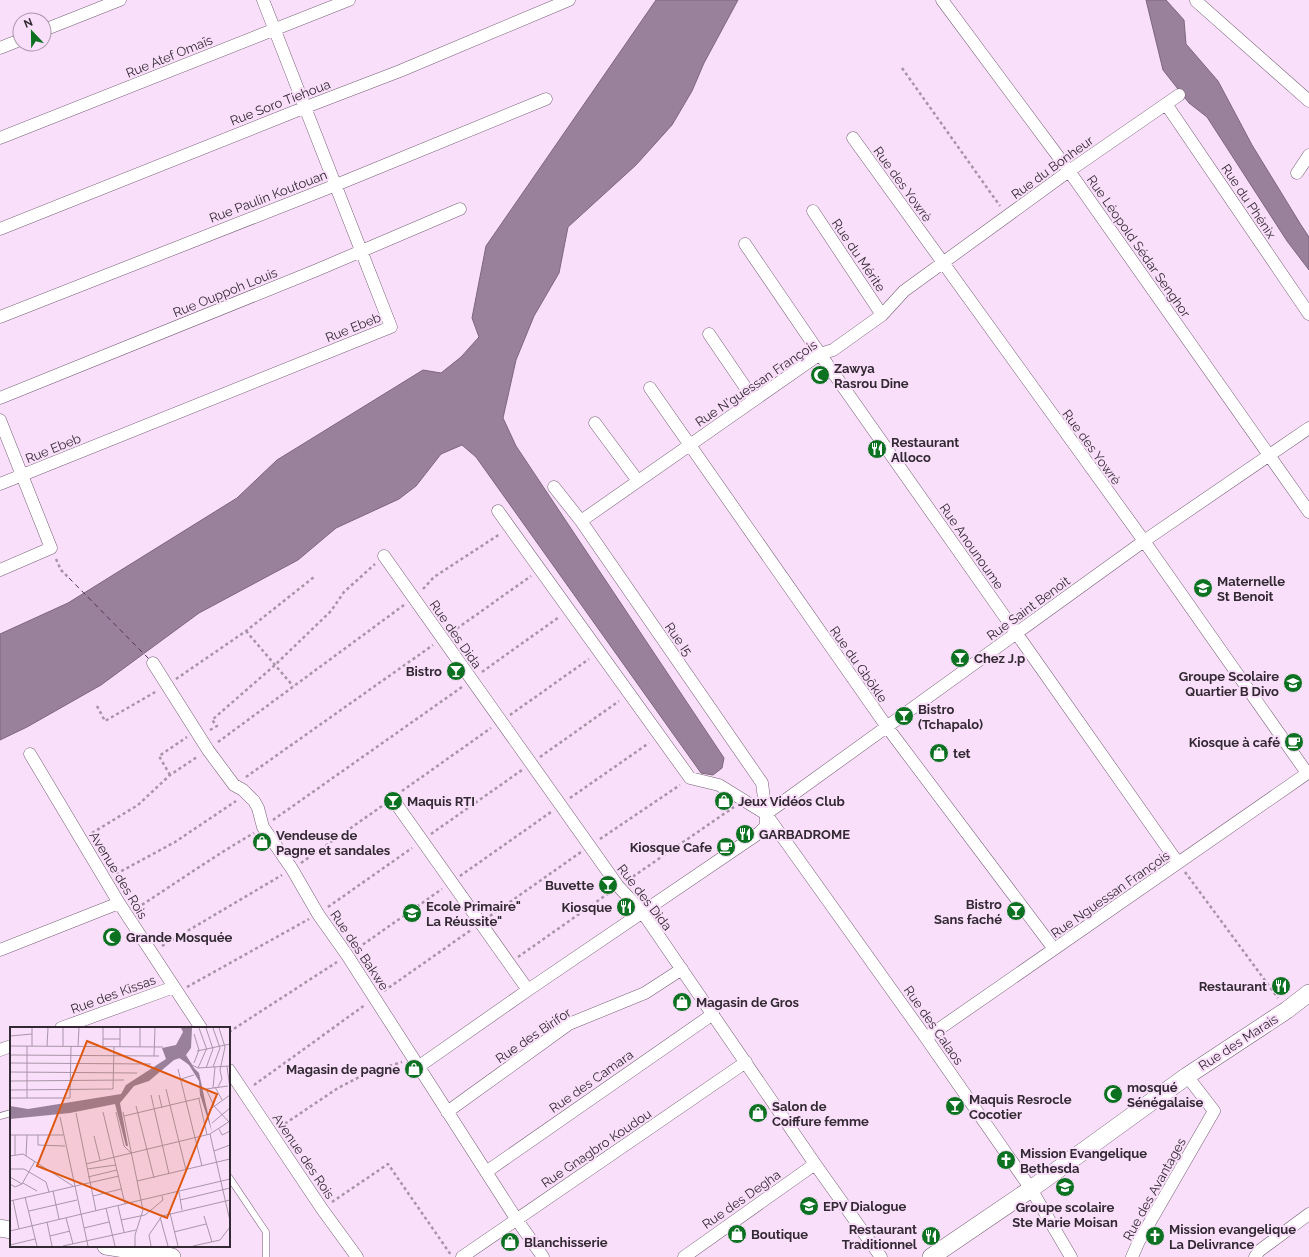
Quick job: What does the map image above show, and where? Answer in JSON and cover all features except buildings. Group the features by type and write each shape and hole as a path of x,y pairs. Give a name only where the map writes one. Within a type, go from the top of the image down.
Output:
{"street":[{"path":"52,27 120,0"},
{"name":"Rue Ebeb","path":"0,484 392,326 263,0"},
{"name":"Rue Atef Omaîs","path":"0,138 349,0"},
{"name":"Rue Soro Tiehoua","path":"0,229 400,71 569,0"},
{"name":"Rue Léopold Sédar Senghor","path":"942,0 1069,171 1309,512"},
{"path":"1197,0 1309,101"},
{"path":"0,48 12,43"},
{"name":"Rue du Bonheur","path":"942,264 1069,171 1179,95"},
{"name":"Rue Paulin Koutouan","path":"0,317 336,185 546,99"},
{"name":"Rue du Phénix","path":"1166,104 1309,314"},
{"name":"Rue des Yowrè","path":"853,138 942,264 1144,541 1308,772"},
{"path":"1297,173 1309,155"},
{"name":"Rue Ouppoh Louis","path":"0,398 362,252 460,209"},
{"name":"Rue du Mérite","path":"813,211 882,315"},
{"name":"Rue Anounoume","path":"745,244 820,354 1178,863"},
{"name":"Rue N'guessan François","path":"580,521 820,354 833,350 882,315 904,291 942,264"},
{"path":"709,334 754,400"},
{"name":"Rue du Gbôkle","path":"650,388 887,727 1054,949"},
{"path":"0,420 51,548 0,570"},
{"path":"595,424 638,481"},
{"name":"Rue Saint Benoit","path":"766,814 1144,541 1309,428"},
{"name":"Rue I5","path":"554,487 580,521 762,782 766,814"},
{"path":"415,1063 643,913 759,833 766,826 766,814 719,785 690,778 498,511"},
{"name":"Rue des Dida","path":"384,556 618,886 643,913 815,1164 881,1257"},
{"name":"Rue des Bakwe","path":"153,663 208,750 234,786 243,790 254,801 258,808 263,827 292,869 318,914 375,998 516,1220 543,1257"},
{"name":"Avenue des Rois","path":"30,754 119,903 200,1027"},
{"name":"Rue Nguessan François","path":"926,1038 1308,772"},
{"path":"392,798 528,990"},
{"name":"Rue des Calaos","path":"766,814 926,1038 1031,1189 1071,1257"},
{"path":"0,950 119,903"},
{"name":"Rue des Birifor","path":"447,1112 569,1024 645,993 682,969"},
{"name":"Rue des Kissas","path":"64,1027 176,990"},
{"name":"Rue des Marais","path":"932,1257 1031,1189 1186,1076 1309,994"},
{"name":"Rue des Camara","path":"486,1172 713,1014"},
{"path":"0,1050 10,1046"},
{"name":"Rue Gnagbro Koudou","path":"462,1257 746,1062"},
{"name":"Avenue des Rois","path":"230,1071 272,1132 322,1209 357,1257"},
{"name":"Rue des Avantages","path":"1132,1257 1139,1241 1214,1110 1186,1076"},
{"name":"Rue des Degha","path":"684,1257 815,1164"},
{"path":"1255,1257 1259,1251 1309,1214"},
{"path":"0,1228 10,1230"},
{"path":"112,1247 172,1257"}],"lane":[{"path":"0,1116 10,1113"},
{"path":"230,1178 266,1232 266,1257"}],"path":[{"path":"902,68 1007,217"},
{"path":"81,839 138,805 170,775 208,750 414,598 434,577 510,527"},
{"path":"51,548 61,570 69,578"},
{"path":"170,775 159,756 198,734 216,726 212,720 275,665 331,611 344,592 384,556"},
{"path":"234,786 540,570"},
{"path":"97,706 105,721 167,685 246,631 314,577"},
{"path":"126,914 263,827 570,610"},
{"path":"246,631 294,686"},
{"path":"151,952 292,869 600,652"},
{"path":"176,990 318,914 630,694"},
{"path":"230,1031 347,955 660,735"},
{"path":"244,1092 590,846 690,778"},
{"path":"105,880 175,842 247,794"},
{"path":"1178,863 1287,1010"},
{"path":"272,1132 338,1088 369,1072 415,1063"},
{"path":"322,1209 388,1164 452,1257"}],"shaded area":[{"path":"656,0 738,0 704,63 692,91 672,125 636,165 568,227 559,273 534,316 516,360 503,418 516,446 724,758 722,768 713,775 701,773 476,457 462,445 441,454 416,486 399,499 336,528 298,560 199,613 101,685 27,727 0,740 0,634 68,603 237,498 277,460 423,370 441,373 461,357 479,337 472,318 486,246"},
{"path":"1146,0 1166,0 1184,20 1186,44 1218,81 1252,145 1309,237 1309,270 1287,241 1207,117 1189,103 1163,70"}],"ferry route":[{"path":"69,578 149,659"}],"place":[{"name":"Zawya Rasrou Dine","path":"820,375"},
{"name":"Restaurant Alloco","path":"877,449"},
{"name":"Maternelle St Benoit","path":"1203,588"},
{"name":"Chez J.p","path":"960,658"},
{"name":"Bistro","path":"456,671"},
{"name":"Groupe Scolaire Quartier B Divo","path":"1293,683"},
{"name":"Bistro (Tchapalo)","path":"904,716"},
{"name":"Kiosque à café","path":"1294,742"},
{"name":"tet","path":"939,753"},
{"name":"Maquis RTI","path":"393,801"},
{"name":"Jeux Vidéos Club","path":"724,801"},
{"name":"GARBADROME","path":"745,834"},
{"name":"Vendeuse de Pagne et sandales","path":"262,842"},
{"name":"Kiosque Cafe","path":"726,847"},
{"name":"Buvette","path":"608,885"},
{"name":"Kiosque","path":"626,907"},
{"name":"Bistro Sans faché","path":"1016,911"},
{"name":"Ecole Primaire\" La Réussite\"","path":"412,913"},
{"name":"Grande Mosquée","path":"112,937"},
{"name":"Restaurant","path":"1281,986"},
{"name":"Magasin de Gros","path":"682,1002"},
{"name":"Magasin de pagne","path":"414,1069"},
{"name":"mosqué Sénégalaise","path":"1113,1094"},
{"name":"Maquis Resrocle Cocotier","path":"955,1106"},
{"name":"Salon de Coiffure femme","path":"758,1113"},
{"name":"Mission Evangelique Bethesda","path":"1006,1160"},
{"name":"Groupe scolaire Ste Marie Moisan","path":"1065,1187"},
{"name":"EPV Dialogue","path":"809,1206"},
{"name":"Boutique","path":"737,1234"},
{"name":"Restaurant Traditionnel","path":"931,1236"},
{"name":"Mission evangelique La Delivrance","path":"1155,1236"},
{"name":"Blanchisserie","path":"510,1242"}]}
